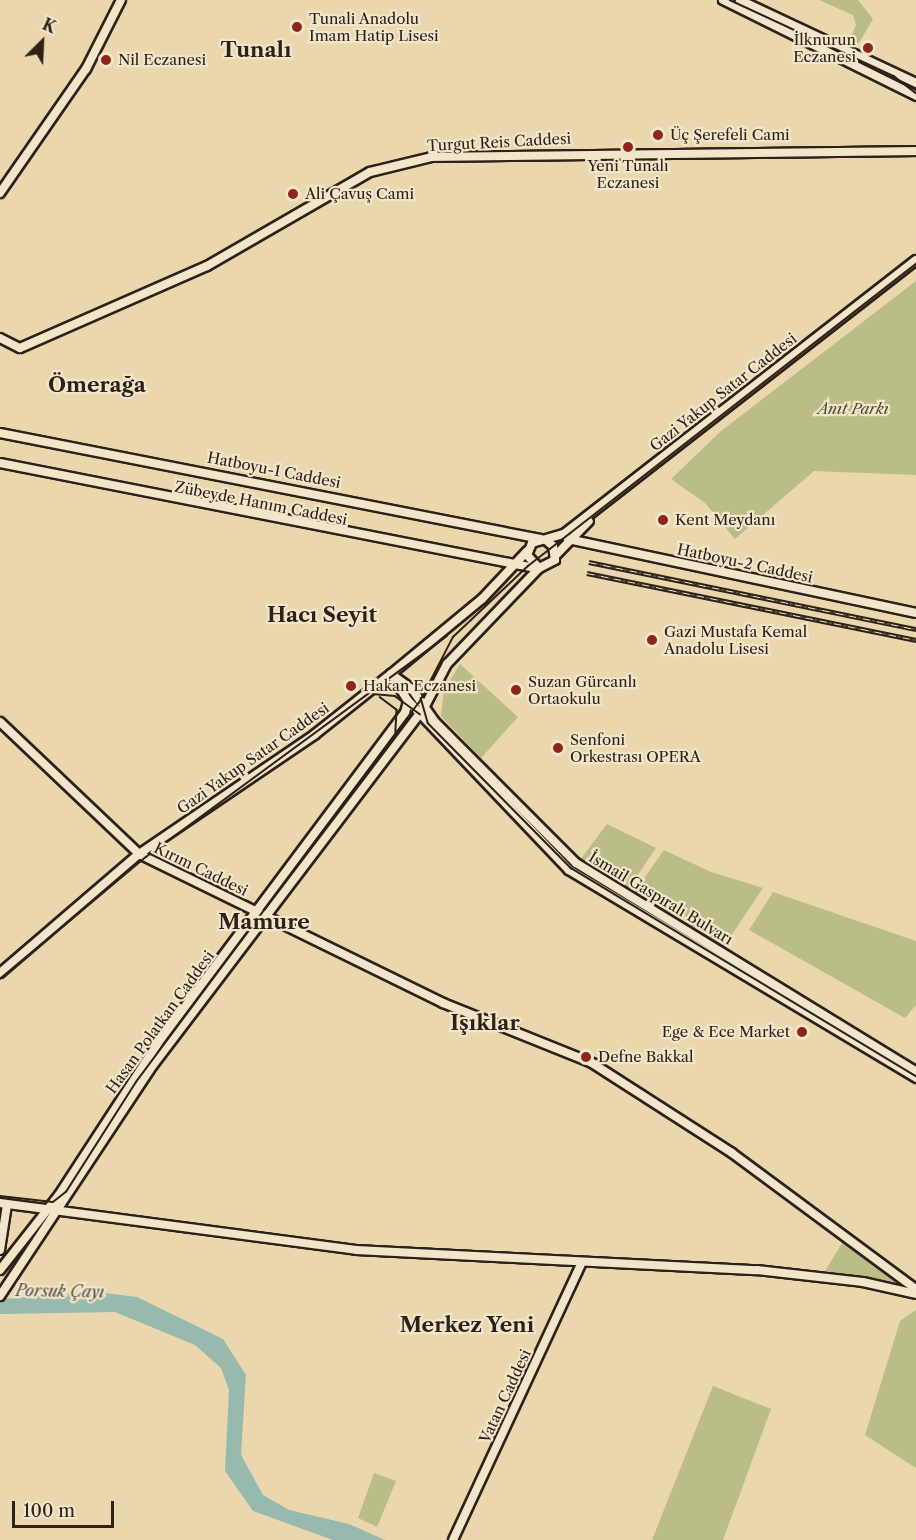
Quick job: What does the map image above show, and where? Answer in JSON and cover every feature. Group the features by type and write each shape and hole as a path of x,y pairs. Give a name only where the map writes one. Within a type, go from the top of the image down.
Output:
{"main road":[{"path":"0,193 86,69 121,0"},
{"path":"723,0 916,96"},
{"path":"740,0 916,83"},
{"name":"Turgut Reis Caddesi","path":"0,338 20,348 207,267 370,172 432,157 916,151"},
{"name":"Gazi Yakup Satar Caddesi","path":"543,540 599,507 916,260"},
{"name":"Gazi Yakup Satar Caddesi","path":"556,555 568,539 916,266"},
{"name":"Hatboyu-1 Caddesi","path":"0,433 543,540"},
{"name":"Zübeyde Hanım Caddesi","path":"0,463 539,568"},
{"name":"Hatboyu-2 Caddesi","path":"568,539 916,613"},
{"path":"1,1293 59,1213 153,1065 263,915 422,711 460,647 539,568 552,564 556,555 543,540 527,551 517,564 392,675"},
{"path":"527,551 531,564 539,568"},
{"path":"392,675 408,704 422,711"},
{"path":"392,675 412,689 422,711 569,870 916,1078"},
{"name":"Gazi Yakup Satar Caddesi","path":"0,973 139,854 392,675"},
{"path":"380,683 401,694"},
{"name":"Hasan Polatkan Caddesi","path":"0,1270 44,1211 144,1062 263,915 408,704"},
{"name":"İsmail Gaspıralı Bulvarı","path":"422,711 576,862 916,1071"},
{"name":"Kırım Caddesi","path":"0,722 139,854 475,1017 592,1063 732,1153 916,1289"},
{"path":"0,1250 3,1204 356,1250 542,1257 581,1264 596,1260 757,1270 863,1281 916,1294"},
{"name":"Vatan Caddesi","path":"453,1540 581,1264"}],"green space":[{"path":"819,0 858,0 873,19 856,48 848,43 856,25 853,15"},
{"name":"Anıt Parkı","path":"916,281 916,475 814,471 735,539 705,503 671,479 721,431"},
{"path":"460,664 518,717 481,758 441,716 444,690"},
{"path":"607,824 656,848 625,894 577,864"},
{"path":"664,850 711,872 763,888 723,948 630,898"},
{"path":"773,892 916,941 916,1005 905,1018 749,930"},
{"path":"844,1240 902,1285 825,1271"},
{"path":"916,1310 916,1468 865,1435 900,1321"},
{"path":"713,1386 771,1409 723,1540 652,1540"},
{"path":"374,1473 396,1481 377,1527 358,1518"}],"water":[{"path":"96,1292 137,1297 223,1339 246,1375 241,1455 263,1495 289,1510 349,1524 385,1540 333,1540 253,1511 225,1471 229,1390 221,1368 195,1345 115,1312 0,1314 0,1299"}],"tram line":[{"path":"730,0 894,76 916,93"},
{"path":"0,1196 53,1202 66,1192 136,1082 419,703 453,637 528,566 916,264"},
{"path":"0,979 146,857 447,636"},
{"path":"373,694 395,696 420,714"},
{"path":"380,697 397,710 396,732"},
{"path":"421,698 428,723 571,868 916,1076"}],"railway":[{"path":"589,562 916,629"},
{"path":"587,573 916,640"}],"place":[{"name":"Tunali Anadolu Imam Hatip Lisesi","path":"297,27"},
{"name":"İlknurun Eczanesi","path":"868,48"},
{"name":"Nil Eczanesi","path":"106,60"},
{"name":"Üç Şerefeli Cami","path":"658,135"},
{"name":"Yeni Tunalı Eczanesi","path":"628,147"},
{"name":"Ali Çavuş Cami","path":"293,194"},
{"name":"Kent Meydanı","path":"663,520"},
{"name":"Gazi Mustafa Kemal Anadolu Lisesi","path":"652,640"},
{"name":"Hakan Eczanesi","path":"351,686"},
{"name":"Suzan Gürcanlı Ortaokulu","path":"516,690"},
{"name":"Senfoni Orkestrası OPERA","path":"558,748"},
{"name":"Ege & Ece Market","path":"802,1032"},
{"name":"Defne Bakkal","path":"586,1057"}],"district":[{"name":"Tunalı","path":"256,50"},
{"name":"Ömerağa","path":"97,385"},
{"name":"Hacı Seyit","path":"322,615"},
{"name":"Mamure","path":"264,922"},
{"name":"Işıklar","path":"485,1023"},
{"name":"Merkez Yeni","path":"467,1325"}],"water label":[{"name":"Porsuk Çayı","path":"60,1291"}]}
